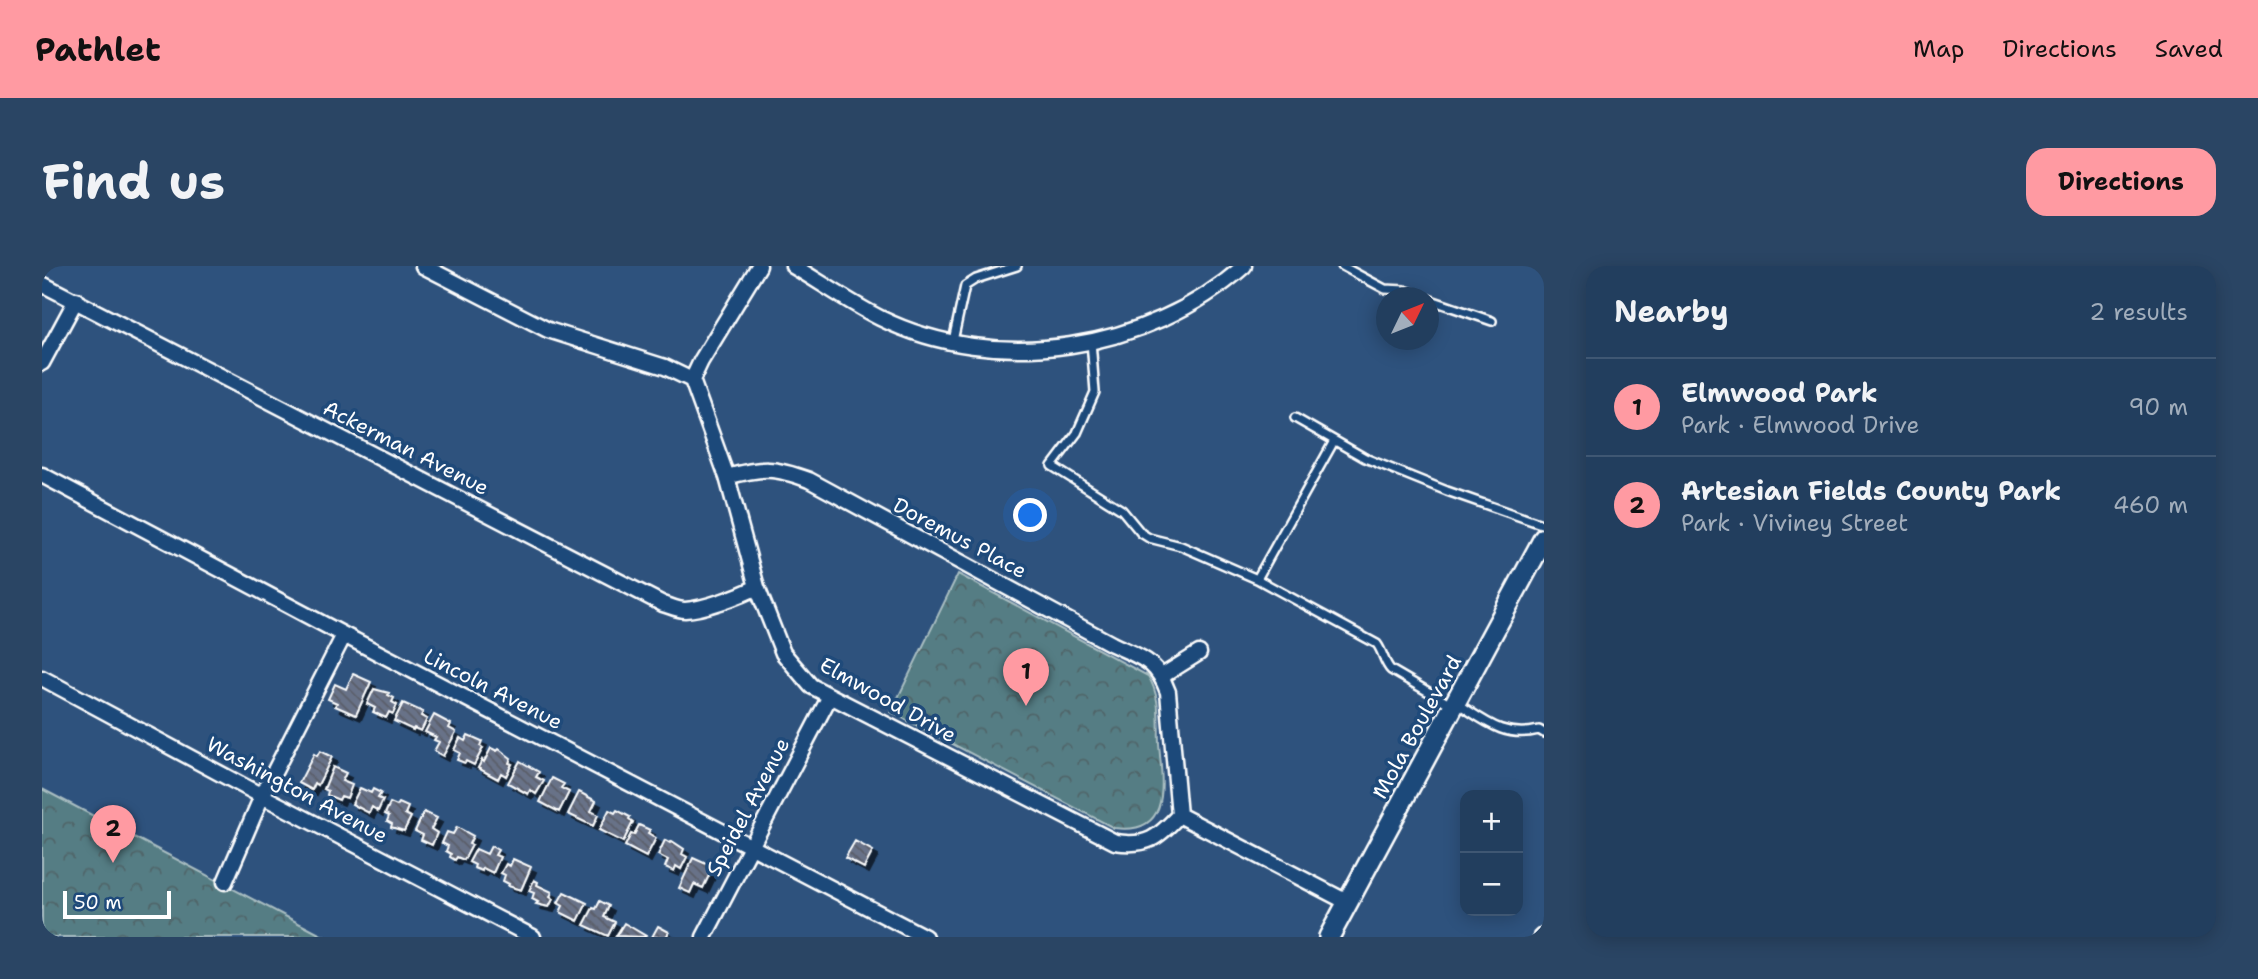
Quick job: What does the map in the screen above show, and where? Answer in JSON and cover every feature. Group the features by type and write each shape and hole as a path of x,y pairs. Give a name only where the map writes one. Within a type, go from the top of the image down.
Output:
{"street":[{"path":"423,266 548,330 665,367 692,380 759,266"},
{"path":"793,266 880,318 914,331 953,341 1013,349 1049,348 1091,341 1147,325 1206,295 1244,266"},
{"name":"Ackerman Avenue","path":"42,284 663,604 683,610 701,607 741,596 757,587"},
{"path":"42,363 76,300"},
{"name":"Elmwood Drive","path":"692,380 727,477 757,587 783,653 811,686 1115,842 1133,844 1161,836 1179,815"},
{"name":"Doremus Place","path":"727,477 765,469 783,470 809,480 1152,663 1162,676"},
{"name":"Lincoln Avenue","path":"42,475 925,937"},
{"name":"Mola Boulevard","path":"1329,937 1544,538"},
{"path":"225,882 262,796 344,635"},
{"path":"1199,653 1162,676 1168,692 1179,815 1347,902"},
{"name":"Washington Avenue","path":"42,678 533,937"},
{"name":"Speidel Avenue","path":"704,937 830,696"}],"lane":[{"path":"953,341 965,286 976,279 1017,266"},
{"path":"1342,266 1381,287"},
{"path":"1439,302 1492,321"},
{"path":"1091,341 1095,392 1077,433 1052,466 1122,510 1141,533 1149,538 1181,546 1257,579 1377,644 1391,670 1499,730 1539,730 1544,733"},
{"path":"1294,418 1377,463 1544,525"},
{"path":"1257,579 1334,441"}],"green space":[{"path":"958,574 1148,676 1158,708 1162,789 1155,815 1146,824 1133,828 1114,828 891,712"},
{"path":"42,789 325,937 42,937"}],"building":[{"path":"353,674 371,682 356,715 335,706 337,703 328,699 335,684 346,689"},
{"path":"374,689 389,693 388,695 394,698 392,702 397,705 393,714 389,712 386,718 373,712 375,708 367,704"},
{"path":"403,703 423,712 421,716 427,719 421,731 394,721"},
{"path":"434,715 451,724 449,728 456,732 443,756 434,751 439,742 434,740 436,737 425,732"},
{"path":"468,735 482,741 480,746 483,748 474,765 457,760 460,753 454,750 460,738 465,741"},
{"path":"491,748 497,751 499,749 511,758 509,763 512,764 506,776 501,773 498,779 478,768"},
{"path":"320,751 332,757 318,785 315,783 312,790 299,783 314,754 317,756"},
{"path":"520,761 539,772 536,777 544,781 536,794 530,790 528,794 508,783"},
{"path":"333,767 346,773 342,781 352,785 347,798 341,796 339,800 327,795 328,791 324,789"},
{"path":"552,778 564,784 561,788 569,792 559,812 540,802"},
{"path":"360,788 371,793 373,789 381,793 378,798 383,800 378,811 372,807 369,813 352,804"},
{"path":"579,792 596,801 591,811 598,815 593,826 568,814"},
{"path":"390,803 408,807 405,814 411,817 404,831 391,827 392,824 387,821 389,816 385,814"},
{"path":"609,810 615,813 617,810 630,817 633,822 623,842 599,830"},
{"path":"424,812 437,818 431,829 437,833 432,845 421,840 423,835 415,831"},
{"path":"639,825 650,830 648,833 656,838 646,857 625,846"},
{"path":"457,827 473,836 469,844 472,845 464,860 450,857 451,854 446,851 448,846 442,843 447,832 453,834"},
{"path":"665,840 684,849 682,854 687,857 681,869 676,866 674,871 665,867 668,860 658,855"},
{"path":"855,841 873,851 864,868 845,858"},
{"path":"491,846 498,850 495,855 500,857 493,873 483,868 482,871 474,868 475,865 469,862 476,849 487,854"},
{"path":"693,858 713,867 703,888 694,884 690,893 679,888"},
{"path":"513,859 531,867 521,890 508,886 509,884 503,881 505,875 501,873 506,864 510,866"},
{"path":"534,880 538,882 537,885 552,892 550,897 553,899 549,907 536,904 538,902 532,899 534,893 529,891"},
{"path":"564,892 587,903 578,921 560,912 563,906 558,903"},
{"path":"600,901 609,906 604,917 615,922 608,936 584,925"},
{"path":"624,923 646,936 616,936"},
{"path":"658,926 669,932 666,937 652,937"}],"place":[{"name":"Elmwood Park","path":"1026,706"},
{"name":"Artesian Fields County Park","path":"113,863"}]}
